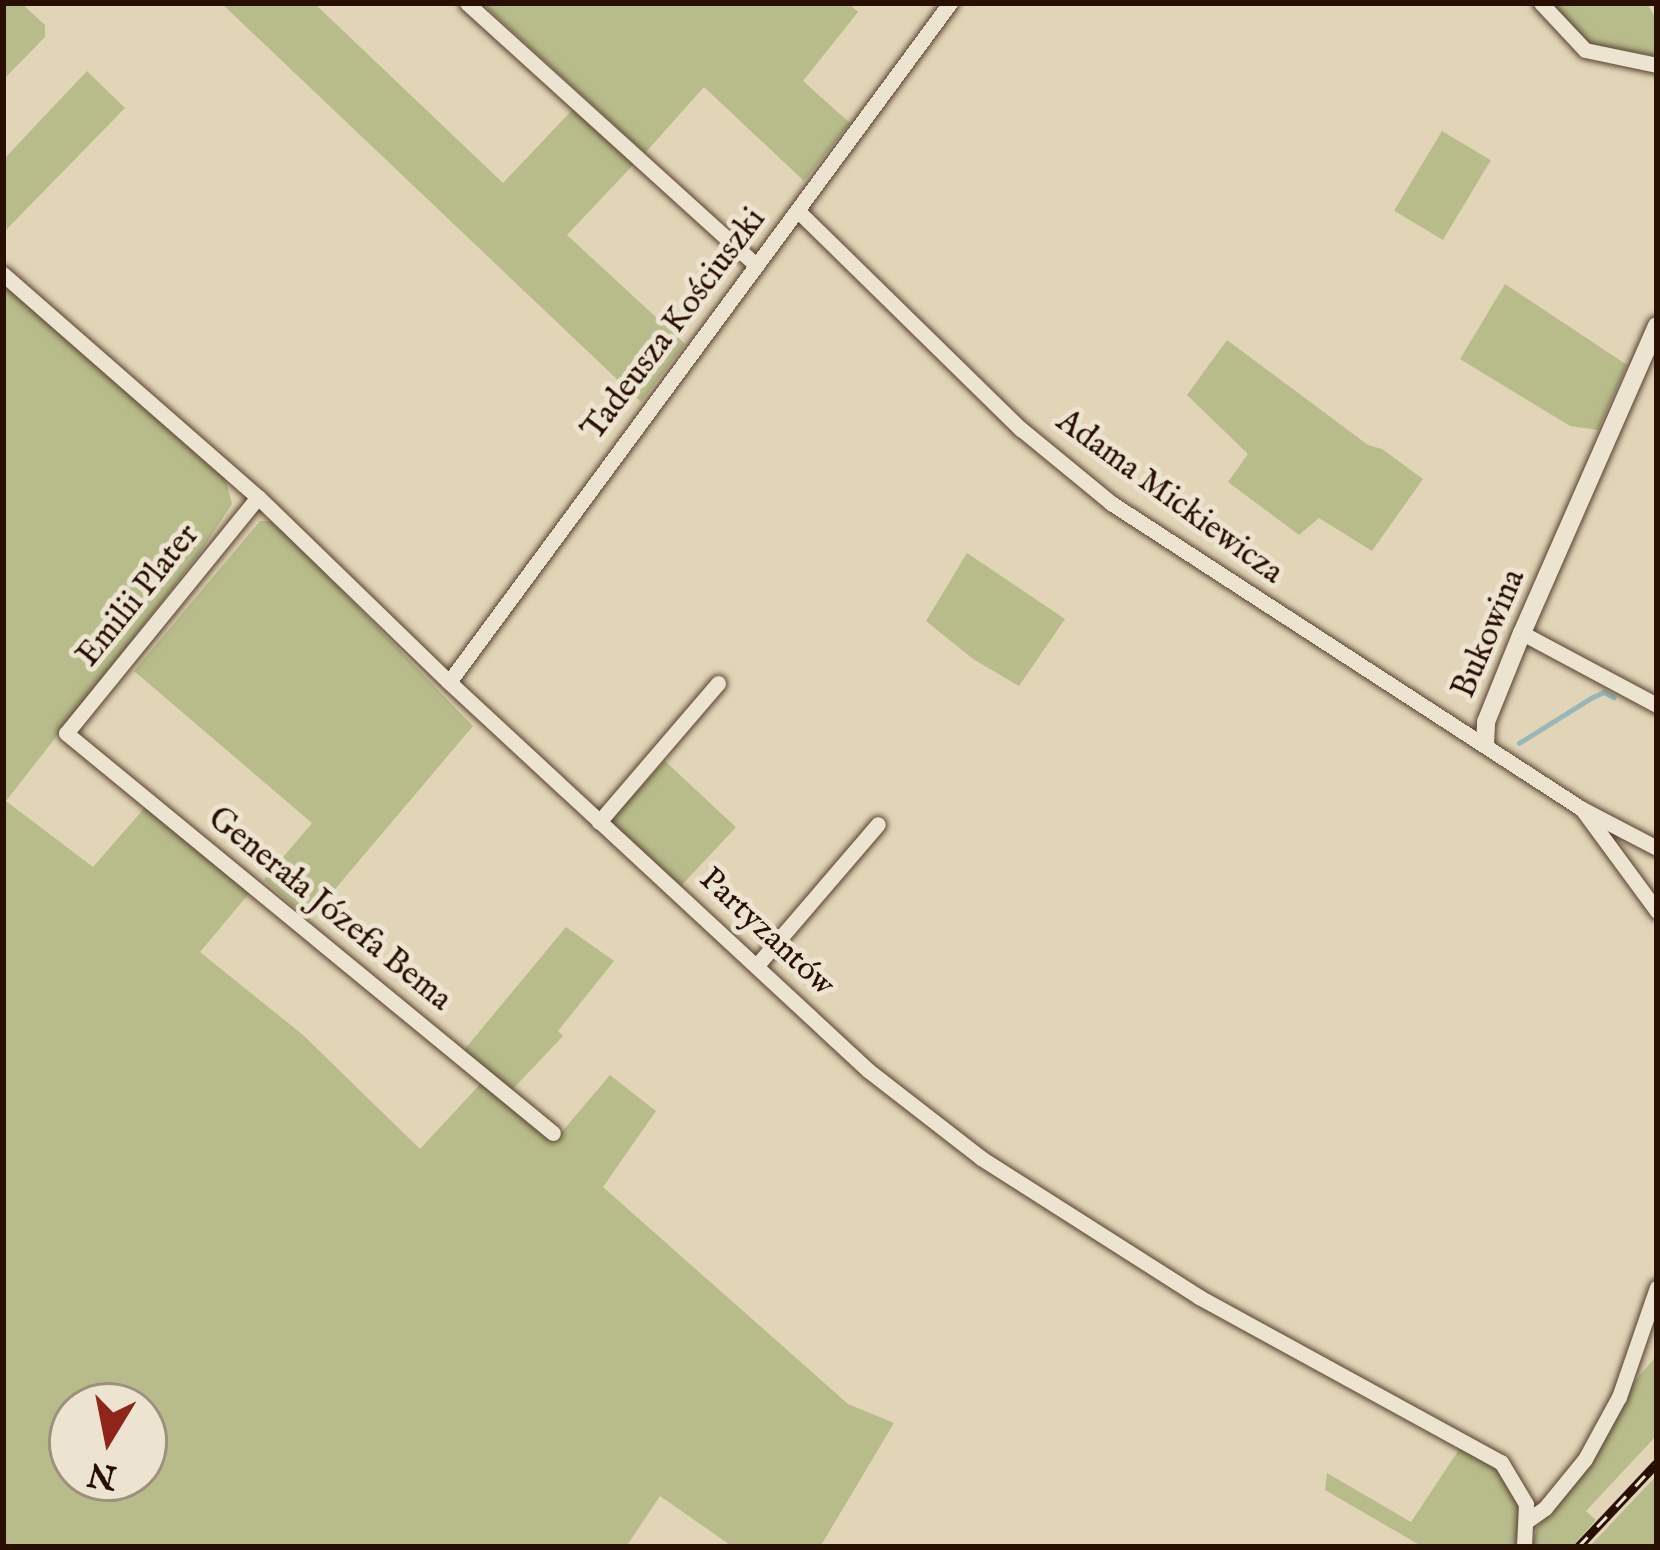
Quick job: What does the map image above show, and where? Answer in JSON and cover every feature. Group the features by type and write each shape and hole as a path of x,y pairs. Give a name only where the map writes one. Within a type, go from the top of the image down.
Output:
{"street":[{"path":"467,3 756,265"},
{"name":"Tadeusza Kościuszki","path":"449,682 950,3"},
{"path":"1541,3 1586,50 1657,65"},
{"name":"Adama Mickiewicza","path":"798,211 1021,429 1112,503 1432,716 1486,744"},
{"name":"Partyzantów","path":"3,274 258,497 449,682 869,1071 981,1158 1249,1327 1501,1462 1520,1488 1528,1520"},
{"name":"Bukowina","path":"1657,326 1486,722 1486,744 1582,809 1657,911"},
{"name":"Emilii Plater","path":"66,733 258,497"},
{"path":"1522,633 1657,705"},
{"path":"599,822 718,683"},
{"name":"Generała Józefa Bema","path":"66,733 553,1133"},
{"path":"1582,809 1657,848"},
{"path":"758,964 878,824"},
{"path":"1523,1547 1528,1520 1546,1508 1586,1460 1619,1397 1657,1286"}],"green space":[{"path":"3,3 21,3 45,25 45,37 3,80"},
{"path":"221,3 314,3 503,183 575,107 634,164 567,235 685,344 641,402"},
{"path":"482,3 848,3 858,12 803,81 850,123 804,181 704,87 645,153"},
{"path":"1562,3 1647,3 1657,21 1657,56 1585,43 1553,10"},
{"path":"87,71 125,108 3,233 3,160"},
{"path":"1442,131 1491,160 1443,240 1394,211"},
{"path":"3,281 225,477 232,504 199,554 6,801 93,867 147,805 252,890 200,952 303,1035 420,1149 483,1081 554,1141 610,1075 656,1111 603,1187 848,1404 894,1423 820,1547 733,1547 660,1496 626,1547 3,1547"},
{"path":"1505,284 1627,365 1598,430 1570,426 1460,359"},
{"path":"1227,340 1368,445 1382,449 1423,479 1372,551 1319,518 1299,535 1228,482 1248,454 1187,395"},
{"path":"260,521 274,521 473,726 309,920 264,880 312,823 134,671"},
{"path":"967,553 1065,619 1019,686 973,659 926,621"},
{"path":"665,761 736,827 679,888 608,822"},
{"path":"566,927 614,961 558,1031 563,1036 511,1091 464,1050"},
{"path":"1657,1355 1657,1435 1586,1511 1596,1520 1572,1547 1532,1547 1537,1528 1595,1457 1626,1392"},
{"path":"1460,1448 1494,1468 1513,1490 1521,1518 1515,1547 1423,1547 1325,1490 1327,1473 1411,1522"},
{"path":"1657,1475 1657,1547 1589,1547"}],"waterway":[{"path":"1519,743 1591,698 1604,692 1614,697"}],"railway":[{"path":"1578,1547 1657,1463"}]}
